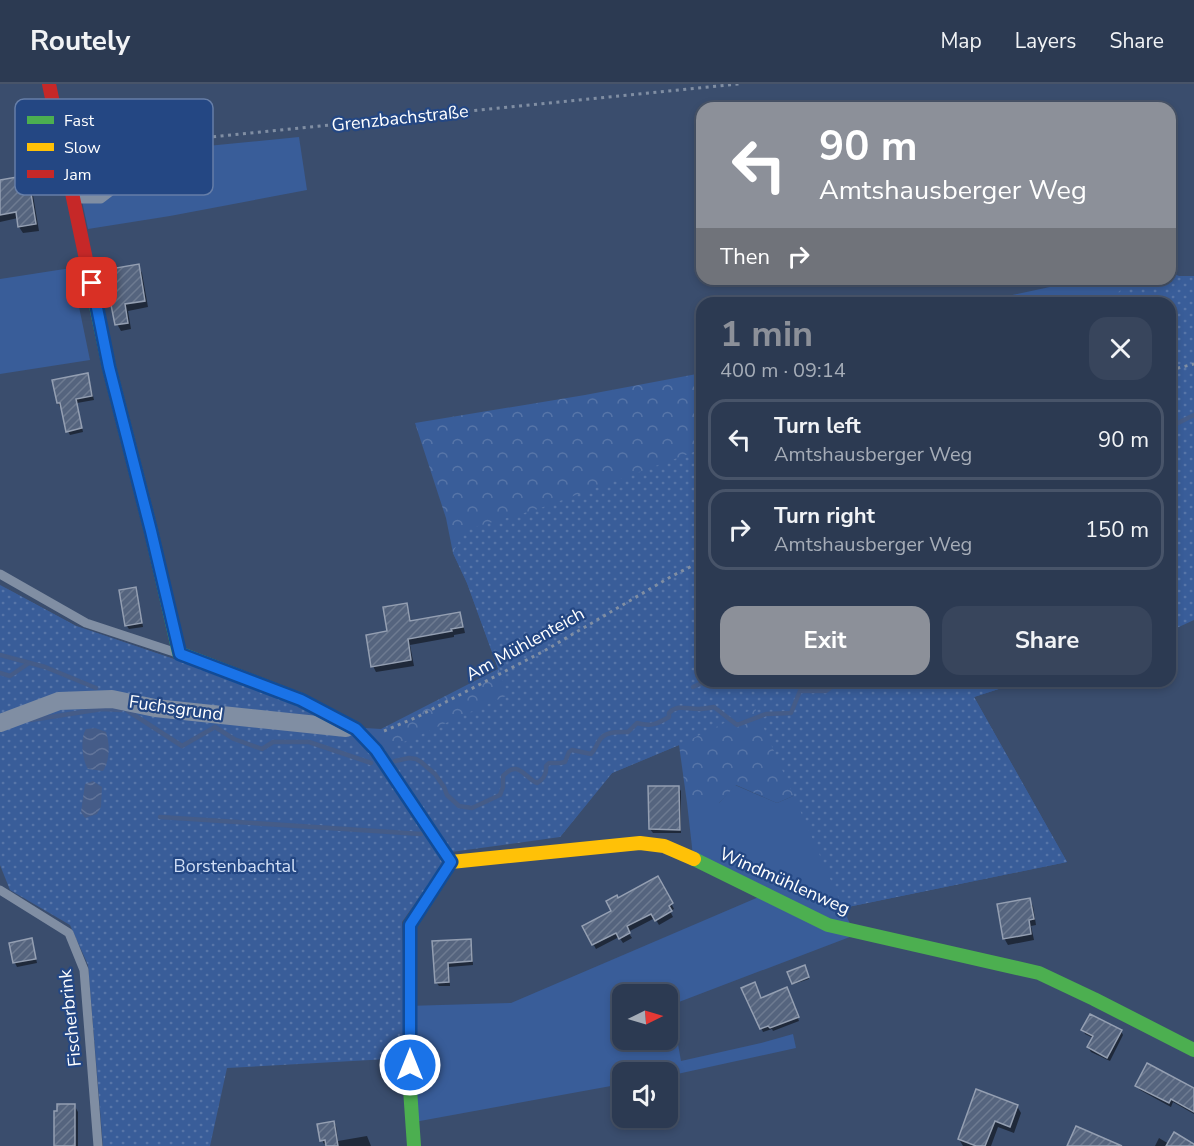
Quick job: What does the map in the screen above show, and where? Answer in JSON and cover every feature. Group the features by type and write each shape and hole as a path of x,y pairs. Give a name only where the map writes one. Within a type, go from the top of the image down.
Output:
{"street":[{"path":"49,84 52,99"},
{"path":"73,195 109,367 180,654 301,700 356,729 376,750 451,862 410,925 410,1089 414,1146"},
{"name":"Fuchsgrund","path":"0,723 59,701 112,699 155,708 356,729"},
{"name":"Windmühlenweg","path":"451,862 640,843 664,846 828,925 1039,973 1194,1050"}],"lane":[{"path":"74,199 101,198 105,195"},
{"path":"0,574 86,623 180,654"},
{"name":"Fischerbrink","path":"0,890 69,933 84,970 98,1146"}],"path":[{"name":"Grenzbachstraße","path":"213,137 739,84"},
{"path":"1176,368 1194,363"},
{"name":"Am Mühlenteich","path":"382,731 417,717 534,656 696,564"}],"green space":[{"path":"299,137 307,190 88,229 81,195 213,195 213,145"},
{"path":"71,268 90,360 0,374 0,279"},
{"path":"1176,275 1194,276 1194,620 1176,628 1176,297 1113,297 1126,285 1176,285"},
{"path":"1059,285 1132,285 1124,297 1003,297"},
{"path":"696,374 696,687 967,687 793,796 777,803 736,785 719,803 687,803 679,745 612,773 560,837 342,788 0,585 76,626 295,700 349,727 381,729 498,669 467,583 453,553 446,518 415,423"},
{"name":"Borstenbachtal","path":"696,451 696,687 1005,687 974,697 1067,862 843,908 755,708 679,745 612,773 560,837 451,852 402,922 406,1058 227,1068 210,1146 103,1146 88,965 70,925 10,890 0,865 0,585 76,626 295,700 373,756 508,695 467,583 453,553 464,530 535,510"},
{"path":"967,687 1005,687 974,697 1067,862 843,908 855,935 678,1002 678,984 612,984 612,1050 678,1050 678,1044 681,1061 793,1034 796,1048 678,1074 678,1062 612,1062 612,1086 409,1123 406,1006 511,1003 768,893 693,856 687,803 719,803 735,785 777,803 793,796"}],"water":[{"path":"95,728 106,732 109,747 103,771 88,769 83,755 84,733 86,729"},
{"path":"93,781 102,787 101,807 97,814 85,818 81,812 85,784"}],"building":[{"path":"15,177 15,195 31,195 36,224 18,227 16,212 0,215 0,180"},
{"path":"139,264 145,301 125,304 128,323 115,325 104,270"},
{"path":"88,373 92,396 76,399 82,428 66,432 52,380"},
{"path":"136,587 142,623 125,626 119,590"},
{"path":"407,603 410,621 460,612 463,627 408,639 411,660 371,667 366,635 387,631 383,607"},
{"path":"648,786 679,786 680,830 649,829"},
{"path":"658,876 673,903 669,906 672,911 655,921 651,914 627,926 630,933 619,939 616,933 592,945 582,926 611,911 606,901 617,895 618,898"},
{"path":"1030,898 1034,919 1029,920 1031,934 1003,939 997,904"},
{"path":"32,938 36,959 13,963 9,943"},
{"path":"471,939 472,961 448,963 449,982 435,983 432,941"},
{"path":"805,965 809,977 792,984 787,972"},
{"path":"755,982 761,998 787,987 799,1017 770,1028 768,1026 760,1029 741,988"},
{"path":"1090,1014 1122,1030 1107,1058 1087,1047 1093,1036 1081,1030"},
{"path":"1147,1063 1194,1088 1194,1112 1171,1099 1169,1103 1135,1086"},
{"path":"976,1089 1018,1105 1010,1127 995,1121 985,1146 976,1146 958,1139"},
{"path":"57,1104 75,1104 75,1146 54,1146 54,1111 57,1111"},
{"path":"334,1121 338,1146 326,1146 325,1140 320,1141 317,1124"},
{"path":"1076,1126 1122,1146 1067,1146"},
{"path":"1174,1132 1194,1144 1194,1146 1166,1146"}],"waterway":[{"path":"1176,424 1194,415"},
{"path":"0,655 45,667 96,688"},
{"path":"0,673 10,676 29,663"},
{"path":"395,761 409,758 421,762 435,774 447,795 459,806 472,808 500,795 503,776 508,771 517,769 537,783 542,780 549,763 565,762 572,750 591,754 605,735 628,732 637,723 646,725 657,723 669,717 669,713 676,709 714,707 737,725 766,714 791,713 800,691 826,691 832,687"},
{"path":"31,720 102,709 121,710"},
{"path":"125,709 182,746 215,727 234,739 262,749 273,742 309,742 371,763"},
{"path":"160,817 421,834"}],"traffic: fast":[{"path":"87,264 109,367 151,531 179,653 301,700 356,729 376,750 451,862"},
{"path":"694,859 828,925 1039,973 1194,1050"},
{"path":"414,1146 410,1089 410,925 451,862"}],"traffic: slow":[{"path":"451,862 640,843 664,846 694,859"}],"traffic: jam":[{"path":"49,84 52,99"},
{"path":"72,195 87,264"}],"route":[{"path":"92,283 109,367 180,654 301,700 356,729 376,750 451,862 410,925 410,1065"}]}
